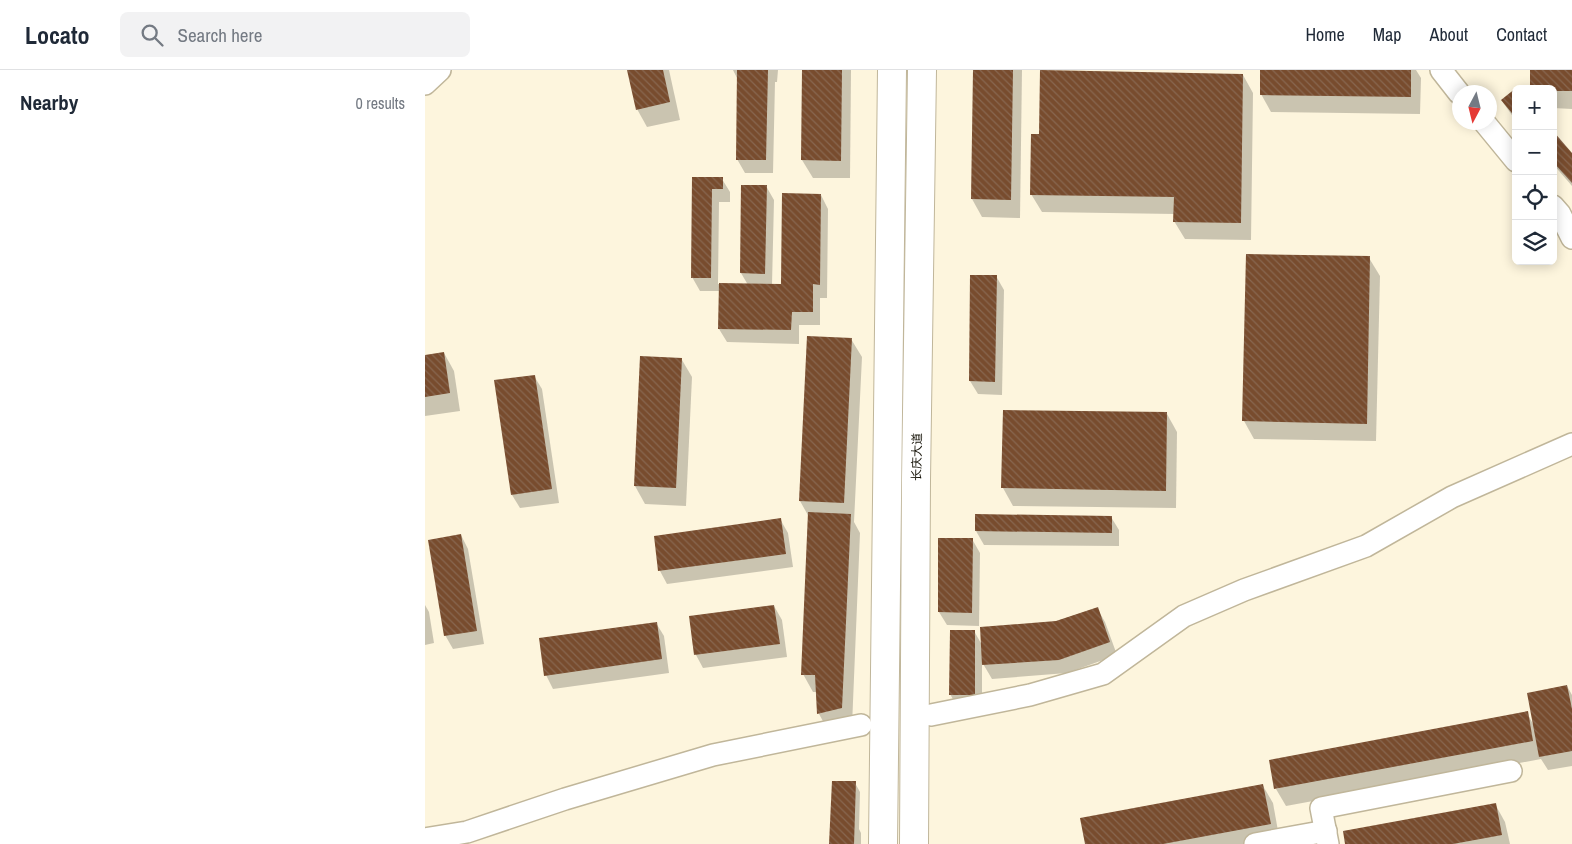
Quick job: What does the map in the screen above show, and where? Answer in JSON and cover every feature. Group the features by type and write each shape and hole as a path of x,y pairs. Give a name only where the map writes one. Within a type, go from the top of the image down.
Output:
{"main road":[{"path":"883,844 892,70"},
{"name":"长庆大道","path":"914,844 916,480 922,70"}],"street":[{"path":"425,84 440,70"},
{"path":"1441,70 1453,85"},
{"path":"1491,130 1512,156"},
{"path":"1557,211 1572,238"},
{"path":"931,716 1030,695 1103,674 1184,616 1244,590 1367,546 1452,497 1572,444"},
{"path":"425,839 467,832 565,799 713,755 861,725"},
{"path":"1255,844 1327,837 1321,808 1511,771"}],"building":[{"path":"627,70 663,70 670,102 636,110"},
{"path":"737,70 768,70 766,160 736,160"},
{"path":"802,70 842,70 841,161 801,160"},
{"path":"973,70 1013,70 1011,200 971,199"},
{"path":"1040,70 1243,74 1241,223 1173,222 1174,197 1030,195 1031,134 1039,134"},
{"path":"1260,70 1411,70 1411,97 1260,95"},
{"path":"1530,70 1572,70 1572,91 1557,91 1557,85 1530,85"},
{"path":"1512,91 1512,113 1501,100"},
{"path":"1557,136 1572,153 1572,183 1557,166"},
{"path":"692,177 723,177 723,189 712,189 711,278 691,278"},
{"path":"741,185 767,185 765,274 740,273"},
{"path":"782,193 821,194 820,285 813,284 813,312 792,312 791,330 718,329 719,283 781,284"},
{"path":"1246,254 1370,256 1367,424 1242,421"},
{"path":"970,275 997,275 995,382 969,381"},
{"path":"807,336 852,338 844,503 799,501"},
{"path":"444,352 450,393 425,397 425,355"},
{"path":"640,356 682,358 676,488 634,486"},
{"path":"535,375 552,489 511,495 494,380"},
{"path":"1003,410 1167,412 1166,491 1001,488"},
{"path":"808,512 851,514 842,708 817,714 815,675 801,675"},
{"path":"975,514 1112,516 1112,533 975,531"},
{"path":"781,518 786,554 658,571 654,536"},
{"path":"461,534 477,631 444,636 428,540"},
{"path":"938,538 973,538 972,613 938,612"},
{"path":"774,605 780,644 694,655 689,616"},
{"path":"1098,607 1110,642 1059,660 982,665 980,627 1056,621"},
{"path":"657,622 662,659 544,676 539,638"},
{"path":"950,630 975,630 975,695 949,695"},
{"path":"1567,685 1572,709 1572,751 1539,757 1527,693"},
{"path":"1528,711 1533,741 1274,789 1269,760"},
{"path":"832,781 856,781 854,844 829,844"},
{"path":"1263,784 1271,824 1163,844 1085,844 1080,818"},
{"path":"1496,803 1502,835 1453,844 1345,844 1343,831"}]}
